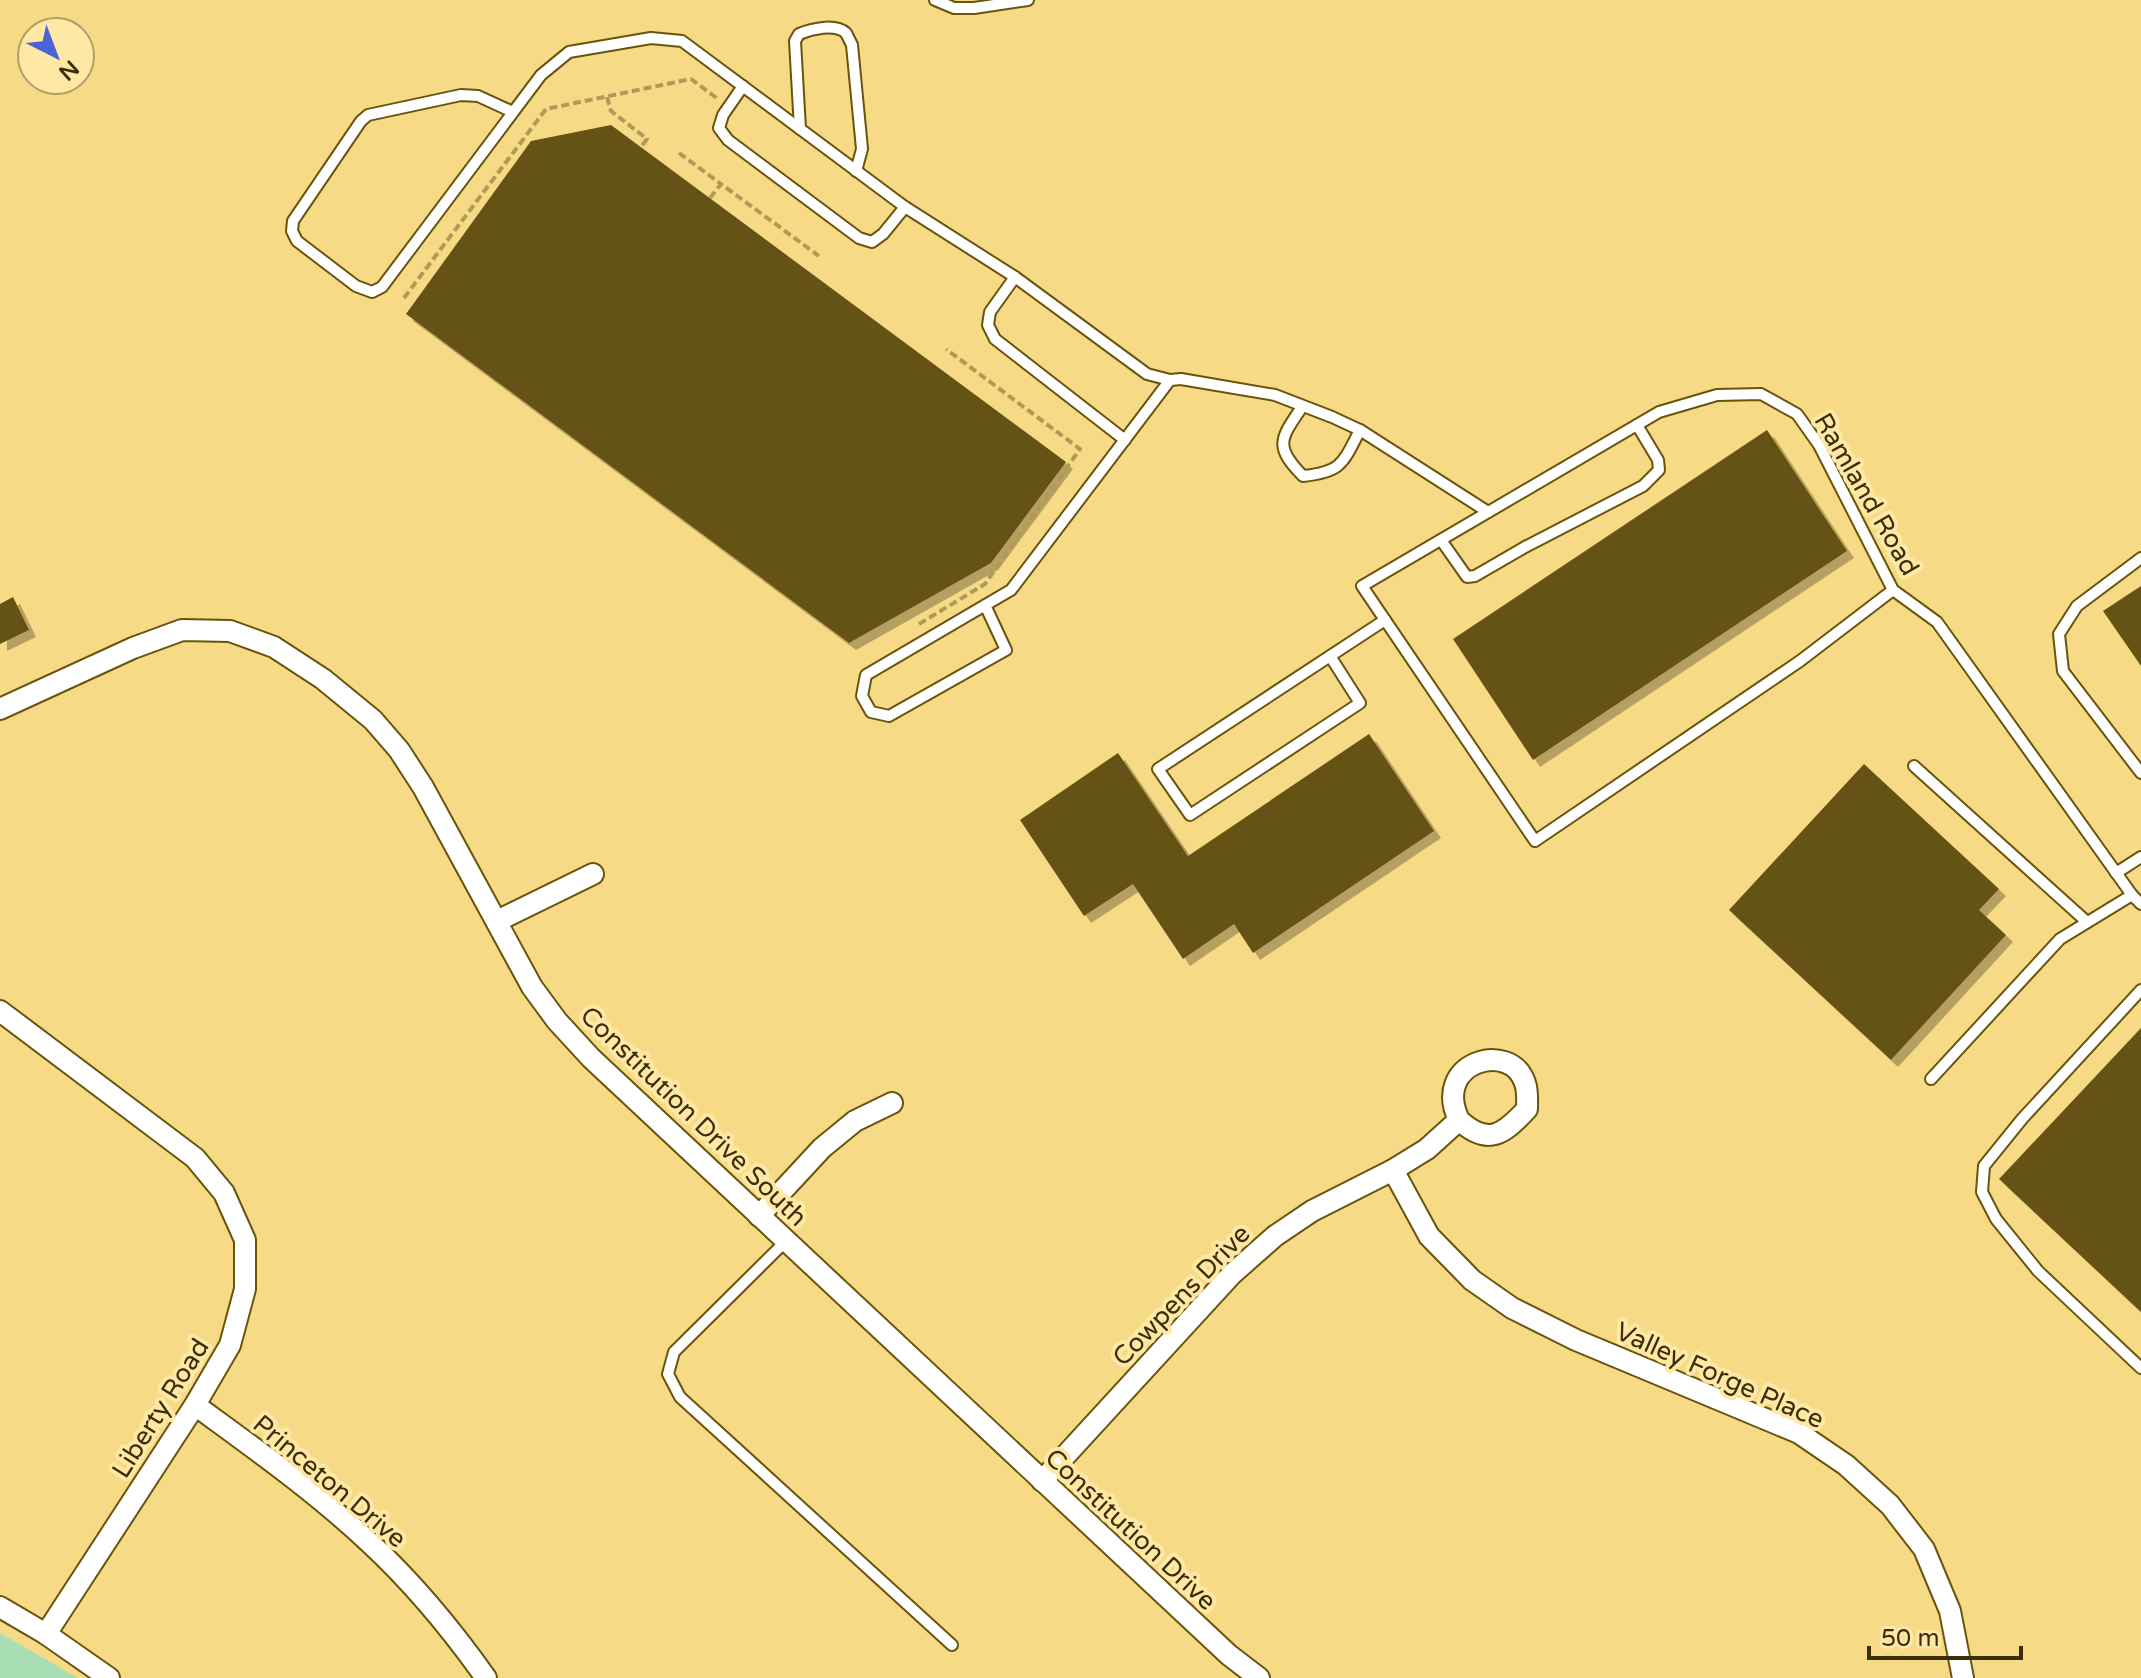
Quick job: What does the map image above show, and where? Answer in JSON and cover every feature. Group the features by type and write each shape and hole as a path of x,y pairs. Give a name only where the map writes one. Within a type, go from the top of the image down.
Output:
{"street":[{"name":"Constitution Drive South","path":"0,709 133,648 182,630 230,631 274,647 323,679 373,720 399,750 423,787 532,987 557,1021 591,1058 971,1415"},
{"path":"497,921 593,874"},
{"name":"Liberty Road","path":"0,1011 195,1158 224,1193 245,1240 245,1289 230,1345 195,1405 46,1634"},
{"path":"759,1216 822,1148 855,1121 892,1103"},
{"name":"Cowpens Drive","path":"1042,1481 1232,1274 1275,1236 1312,1211 1427,1149 1459,1120"},
{"name":"Valley Forge Place","path":"1393,1170 1429,1236 1472,1280 1512,1308 1576,1340 1799,1433 1846,1465 1890,1505 1924,1549 1950,1611 1963,1678"},
{"name":"Princeton Drive","path":"195,1405 294,1479 370,1543 423,1599 486,1678"},
{"name":"Constitution Drive","path":"971,1415 1229,1655 1259,1678"},
{"path":"0,1607 46,1634 109,1678"}],"lane":[{"path":"935,0 954,8 1028,0"},
{"path":"800,129 795,41 799,34 809,29 837,28 847,34 852,45 862,149 856,171"},
{"path":"513,112 478,96 461,95 368,115 293,221 292,231 297,241 356,286 372,292 382,287 541,75 569,52 651,38 682,41 905,207 1015,277 1147,374 1275,395 1317,411 1360,430 1488,512"},
{"path":"743,86 723,115 719,128 728,140 859,238 872,242 883,234 905,207"},
{"path":"1015,277 990,312 988,325 995,339 1125,440"},
{"path":"985,605 1006,650 889,716 871,712 862,696 866,675 985,605 1011,590 1170,380"},
{"name":"Ramland Road","path":"1385,620 1362,586 1659,412 1717,395 1761,394 1797,414 1819,445 1893,590 1937,622 2141,904"},
{"path":"1302,407 1283,435 1285,458 1303,476 1327,474 1344,461 1360,430"},
{"path":"1441,540 1467,577 1475,576 1643,486 1659,470 1658,460 1637,425"},
{"path":"2141,558 2077,606 2059,634 2063,671 2141,773"},
{"path":"1330,656 1360,703 1190,815 1158,769 1330,656 1385,620 1535,841 1800,661 1893,590"},
{"path":"1914,766 2087,922"},
{"path":"2116,873 2141,857"},
{"path":"1931,1079 2060,939 2132,895"},
{"path":"2141,990 2022,1119 1984,1166 1982,1192 1996,1219 2038,1271 2141,1368"},
{"path":"786,1241 674,1352 668,1374 680,1397 952,1645"}],"path":[{"path":"404,298 546,109 691,79 729,106"},
{"path":"607,97 611,111 647,139 641,147"},
{"path":"679,153 819,256"},
{"path":"710,198 721,184"},
{"path":"909,630 985,584 1080,449 946,349"}],"green space":[{"path":"0,1633 78,1678 0,1678"}],"building":[{"path":"611,125 1066,462 991,563 849,643 406,314 531,141"},
{"path":"1767,430 1847,551 1533,760 1453,639"},
{"path":"2141,586 2141,666 2103,611"},
{"path":"13,597 29,630 0,644 0,604"},
{"path":"1369,734 1434,831 1253,953 1234,924 1183,959 1133,884 1084,916 1020,820 1118,753 1188,856"},
{"path":"1864,764 1999,889 1979,910 2006,935 1891,1060 1729,910"},
{"path":"2141,1028 2141,1312 1999,1179"}]}
